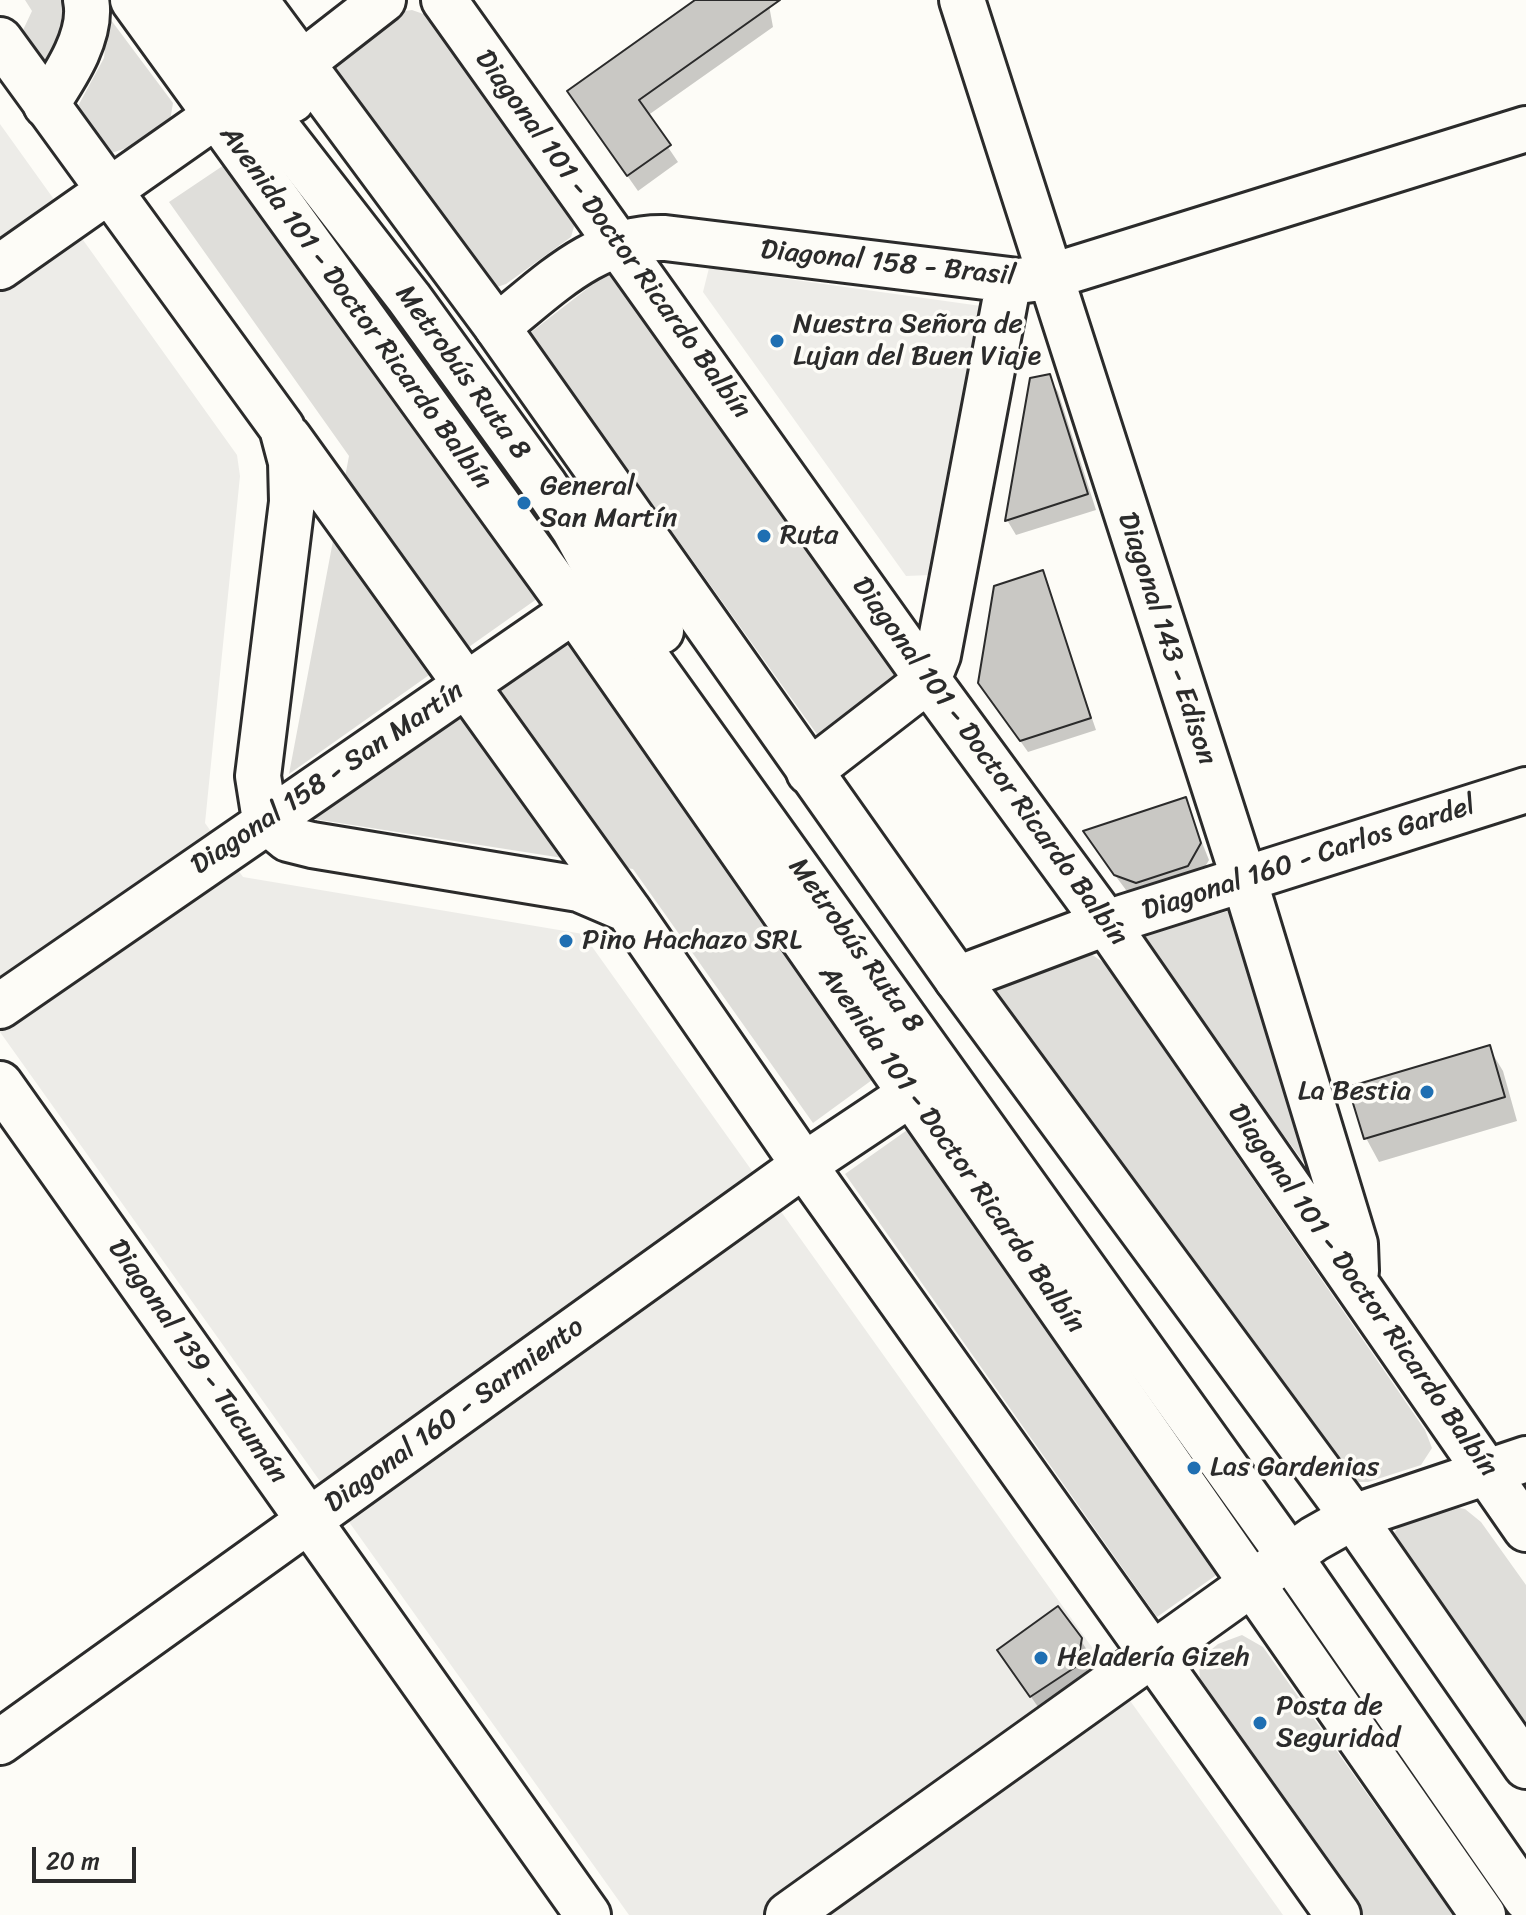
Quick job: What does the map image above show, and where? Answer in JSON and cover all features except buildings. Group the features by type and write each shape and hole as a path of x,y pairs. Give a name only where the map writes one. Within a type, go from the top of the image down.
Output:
{"street":[{"path":"46,105 67,70 89,18 86,0"},
{"name":"Avenida 101 - Doctor Ricardo Balbín","path":"133,0 260,87 497,327 616,581 912,1093 1483,1915"},
{"name":"Metrobús Ruta 8","path":"178,0 430,276 600,515 616,581 638,646 1302,1548 1526,1844"},
{"name":"Metrobús Ruta 8","path":"217,0 260,87"},
{"name":"Avenida 101 - Doctor Ricardo Balbín","path":"255,0 260,87 616,581 809,772 957,979 1353,1517 1526,1766"},
{"path":"0,267 383,0"},
{"name":"Diagonal 101 - Doctor Ricardo Balbín","path":"444,0 928,680 1106,923 1357,1281 1506,1465 1526,1529"},
{"name":"Diagonal 143 - Edison","path":"962,0 1029,278 1244,879 1355,1244 1357,1281"},
{"path":"0,40 628,910 804,1165 1338,1915"},
{"name":"Diagonal 158 - Brasil","path":"497,327 588,257 619,242 665,238 1029,278 1526,129"},
{"path":"809,772 928,680 938,655 1029,278"},
{"path":"282,428 291,462 292,502 258,776 265,820 288,839 312,845 579,889 628,910"},
{"name":"Diagonal 158 - San Martín","path":"0,1006 265,820 616,581"},
{"name":"Diagonal 160 - Carlos Gardel","path":"957,979 1106,923 1526,790"},
{"name":"Diagonal 139 - Tucumán","path":"0,1084 588,1915"},
{"name":"Diagonal 160 - Sarmiento","path":"0,1742 804,1165 912,1093"},
{"path":"788,1915 1302,1548 1353,1517 1506,1465"},
{"name":"Metrobús Ruta 8","path":"1302,1548 1526,1898"}],"shaded area":[{"path":"25,0 64,0 69,13 53,64 32,65 16,45 32,11"},
{"path":"412,10 429,16 573,210 575,223 571,237 506,284 494,288 336,83 332,67 391,13"},
{"path":"108,16 173,103 170,121 127,148 108,154 75,121 78,106 104,58"},
{"path":"0,124 237,455 240,476 205,823 243,877 583,934 1283,1915 629,1915 0,1032"},
{"path":"230,161 541,596 289,774 349,456 169,202"},
{"path":"615,267 906,691 824,744 530,333"},
{"path":"709,268 981,306 931,575 906,576 703,292"},
{"path":"566,641 872,1080 813,1123 633,869 314,819"},
{"path":"1238,908 1317,1180 1137,938"},
{"path":"1084,949 1104,963 1425,1430 1432,1448 1421,1465 1368,1482 1355,1482 1345,1472 992,992 1000,975"},
{"path":"910,1128 1222,1571 1157,1617 845,1174"},
{"path":"1448,1506 1465,1509 1481,1522 1526,1585 1526,1734 1395,1547 1393,1535 1399,1526"},
{"path":"1242,1635 1263,1647 1453,1915 1362,1915 1209,1702 1200,1681 1199,1660 1218,1644"}],"place":[{"name":"Nuestra Señora de Lujan del Buen Viaje","path":"777,341"},
{"name":"General San Martín","path":"524,503"},
{"name":"Ruta","path":"764,536"},
{"name":"Pino Hachazo SRL","path":"566,941"},
{"name":"La Bestia","path":"1427,1092"},
{"name":"Las Gardenias","path":"1194,1468"},
{"name":"Heladería Gizeh","path":"1041,1658"},
{"name":"Posta de Seguridad","path":"1260,1723"}]}
